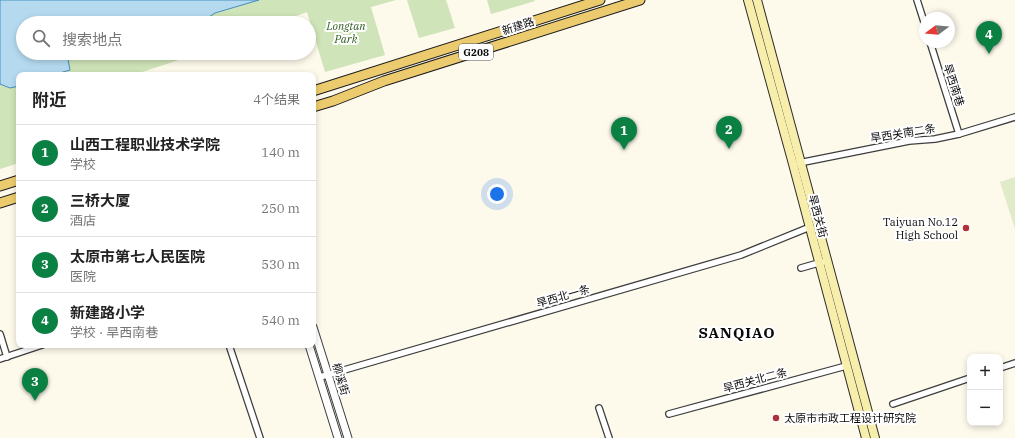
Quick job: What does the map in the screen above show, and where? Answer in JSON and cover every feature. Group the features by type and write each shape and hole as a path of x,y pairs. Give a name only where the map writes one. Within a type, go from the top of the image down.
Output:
{"main road":[{"name":"新建路","path":"316,90 600,0"},
{"name":"新建路","path":"316,105 333,101 384,81 640,0"},
{"name":"旱西关街","path":"748,0 797,163 810,227 823,262 846,366 866,438"},
{"name":"旱西关街","path":"757,0 823,262 875,438"},
{"path":"0,186 16,181"},
{"path":"0,203 16,198"}],"street":[{"path":"917,0 921,12"},
{"name":"旱西南巷","path":"932,48 959,134"},
{"name":"旱西关南二条","path":"797,163 909,141 935,139 959,134 1015,117"},
{"name":"旱西北一条","path":"320,377 742,255 810,227"},
{"path":"801,268 823,262"},
{"path":"0,334 7,356"},
{"name":"柳溪街","path":"316,337 348,438"},
{"path":"0,359 32,348"},
{"path":"230,348 260,438"},
{"name":"柳溪街","path":"310,348 338,438"},
{"path":"1003,367 1015,363"},
{"name":"旱西关北二条","path":"669,414 846,366"},
{"path":"893,404 967,379"},
{"path":"600,408 609,438"}],"green space":[{"name":"Longtan Park","path":"0,0 396,0 371,7 385,55 325,72 316,42 316,16 308,16 307,12 296,16 16,16 16,60 179,60 142,72 16,72 16,164 0,169"},
{"path":"407,0 446,0 455,28 419,38"},
{"path":"487,0 534,0 535,1 491,14"},
{"path":"1015,177 1015,229 1000,182"}],"water":[{"path":"0,0 259,0 215,13 210,16 16,16 16,60 68,60 70,70 63,72 16,72 16,87 10,88 0,84"}],"place":[{"name":"新建路小学","path":"989,54"},
{"name":"三桥大厦","path":"729,149"},
{"name":"山西工程职业技术学院","path":"624,150"},
{"name":"Taiyuan No.12 High School","path":"966,228"},
{"name":"太原市第七人民医院","path":"35,401"},
{"name":"太原市市政工程设计研究院","path":"776,418"}],"district":[{"name":"SANQIAO","path":"737,332"}]}
